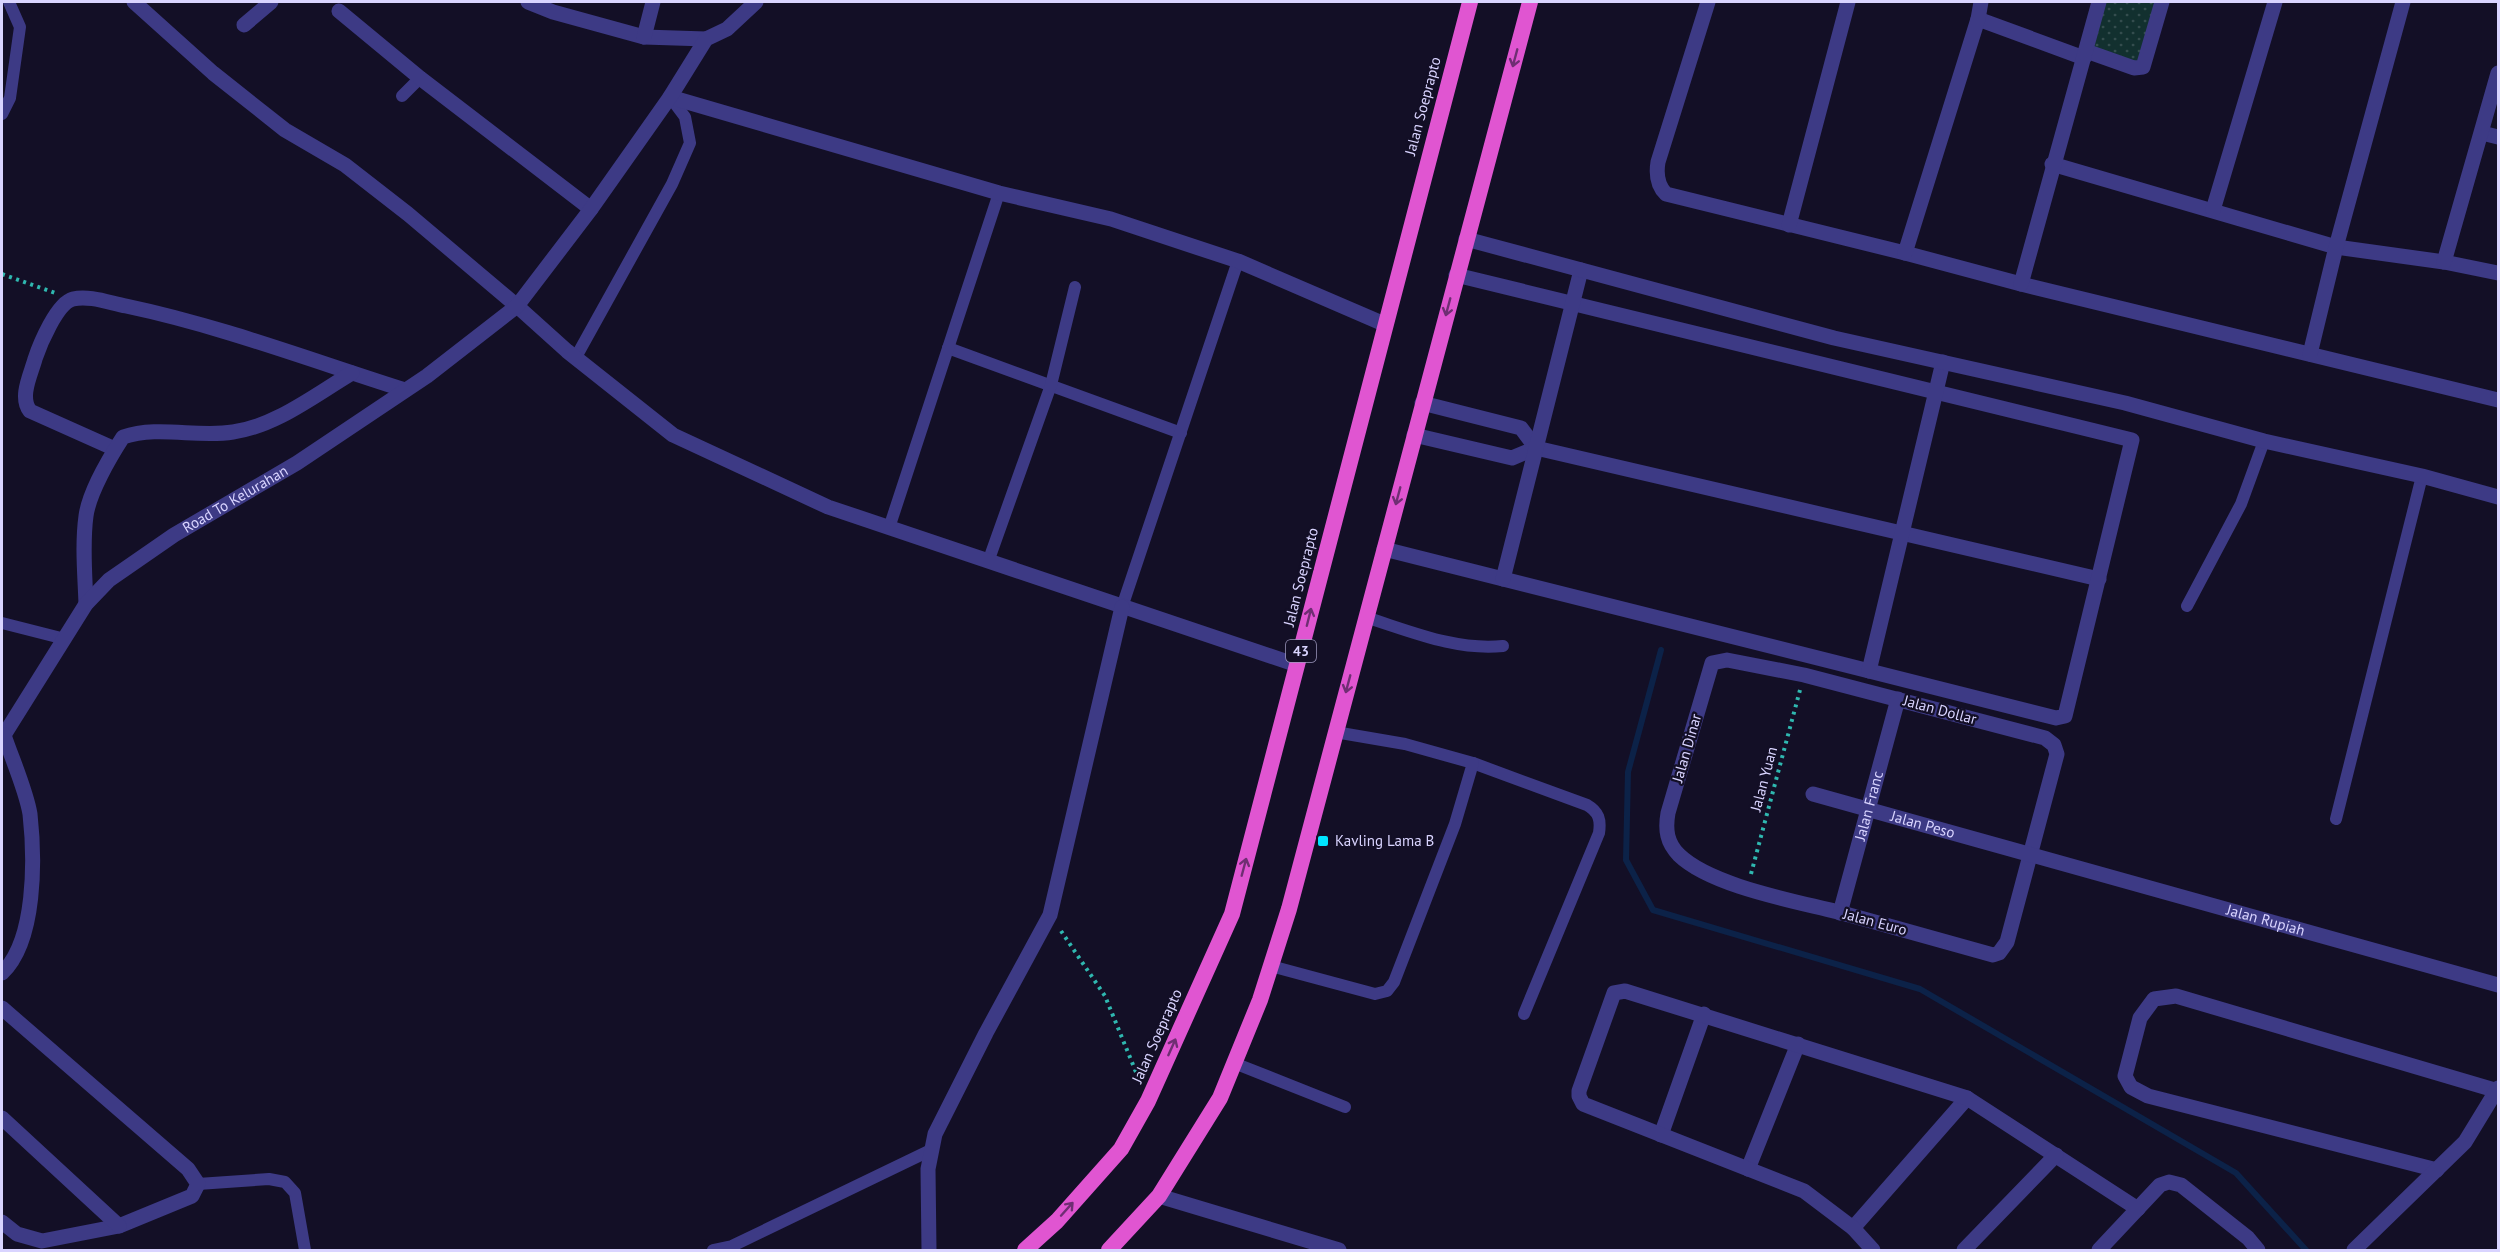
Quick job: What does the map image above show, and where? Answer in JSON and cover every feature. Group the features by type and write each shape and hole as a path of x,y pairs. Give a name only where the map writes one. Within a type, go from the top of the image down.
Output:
{"highway":[{"name":"Jalan Soeprapto","path":"1025,1251 1057,1221 1120,1149 1148,1101 1232,914 1384,324 1470,2"},
{"path":"1109,1251 1160,1197 1220,1098 1260,1000 1289,909 1530,2"}],"street":[{"path":"135,2 213,73 285,130 345,165 399,207 576,357 673,435 828,507 1297,665"},
{"path":"244,25 271,2"},
{"path":"528,2 555,7 644,37 706,39 727,29 756,2"},
{"path":"644,37 653,2"},
{"path":"1708,2 1658,162 1660,189 1666,194 2020,284 2499,400"},
{"path":"1789,225 1848,2"},
{"path":"1905,253 1978,19 1981,2"},
{"path":"2020,284 2099,2"},
{"path":"1978,19 2134,68 2143,67 2162,2"},
{"path":"2213,210 2275,2"},
{"path":"2310,354 2336,247 2403,2"},
{"path":"339,11 420,78 591,209"},
{"name":"Road To Kelurahan","path":"3,736 86,604 109,580 174,535 297,463 405,390 517,306 591,209 670,97 706,39"},
{"path":"2444,262 2499,73"},
{"path":"670,97 999,193 1111,219 1238,261 1384,324"},
{"path":"2482,133 2499,137"},
{"path":"2052,164 2336,247 2444,262 2499,273"},
{"path":"1466,239 1834,338 2125,403 2264,441 2422,476 2499,497"},
{"path":"1503,579 1581,270"},
{"path":"1383,549 2056,718 2065,716 2132,440 1456,275"},
{"path":"115,449 30,411 26,406 24,397 36,355 57,312 63,304 72,299 88,298 168,315 405,390"},
{"path":"1869,671 1943,362"},
{"path":"86,604 84,536 86,514 115,449 123,437 135,433 230,433 249,429 265,424 352,373"},
{"path":"1422,403 1521,428 1536,448"},
{"path":"1414,435 1512,459 1536,448 2099,579"},
{"path":"929,1251 928,1169 935,1134 986,1033 1050,915 1122,607"},
{"name":"Jalan Dollar","path":"1712,663 1727,660 1804,675 2045,738 2052,742 2057,754 2032,854"},
{"name":"Jalan Dinar","path":"1666,834 1668,813 1712,663"},
{"name":"Jalan Franc","path":"1840,913 1898,699"},
{"path":"2,974 13,959 26,926 33,867 29,812 3,736"},
{"name":"Jalan Peso","path":"1812,794 2032,854"},
{"name":"Jalan Euro","path":"1666,834 1676,851 1695,867 1746,889 1993,955 1999,952 2007,942 2032,854"},
{"name":"Jalan Rupiah","path":"2032,854 2499,985"},
{"path":"1873,1251 1853,1228 1804,1191 1583,1104 1580,1101 1579,1091 1610,997 1614,993 1625,991 1967,1098 2138,1209"},
{"path":"2354,1251 2437,1170 2465,1142 2498,1089 2176,996 2154,999 2140,1018 2125,1076 2130,1087 2148,1096 2437,1170"},
{"path":"2,1008 188,1168 198,1184 192,1196 119,1226 42,1241 16,1234 2,1222"},
{"path":"1661,1135 1704,1014"},
{"path":"1748,1169 1798,1044"},
{"path":"1853,1228 1967,1098"},
{"path":"2,1118 119,1226"},
{"path":"1964,1251 2056,1155"},
{"path":"2099,1251 2160,1185 2169,1182 2181,1185 2248,1238 2258,1251"},
{"path":"1160,1197 1339,1251"}],"lane":[{"path":"2,114 10,98 20,27 9,2"},
{"path":"402,96 420,78"},
{"path":"576,357 672,184 690,142 686,117 670,97"},
{"path":"889,528 999,193"},
{"path":"1122,607 1238,261"},
{"path":"988,562 1051,385 1074,286"},
{"path":"948,348 1180,433"},
{"path":"2187,606 2241,504 2264,441"},
{"path":"2336,819 2422,476"},
{"path":"1365,617 1472,648 1503,646"},
{"path":"2,623 65,639"},
{"path":"1335,732 1405,744 1473,763 1587,805 1597,812 1599,833 1524,1014"},
{"path":"1271,966 1375,994 1387,991 1394,982 1455,824 1473,763"},
{"path":"1234,1063 1345,1107"},
{"path":"713,1251 732,1245 931,1150"},
{"path":"198,1184 269,1179 285,1182 295,1193 306,1251"}],"path":[{"path":"2,274 72,299"},
{"name":"Jalan Yuan","path":"1746,889 1804,675"},
{"path":"1050,915 1105,996 1148,1101"}],"green space":[{"path":"2101,2 2161,2 2142,68 2087,51"}],"waterway":[{"path":"1661,650 1628,772 1626,860 1653,910 1920,989 2236,1173 2306,1250"}],"place":[{"name":"Kavling Lama B","path":"1323,841"}]}
